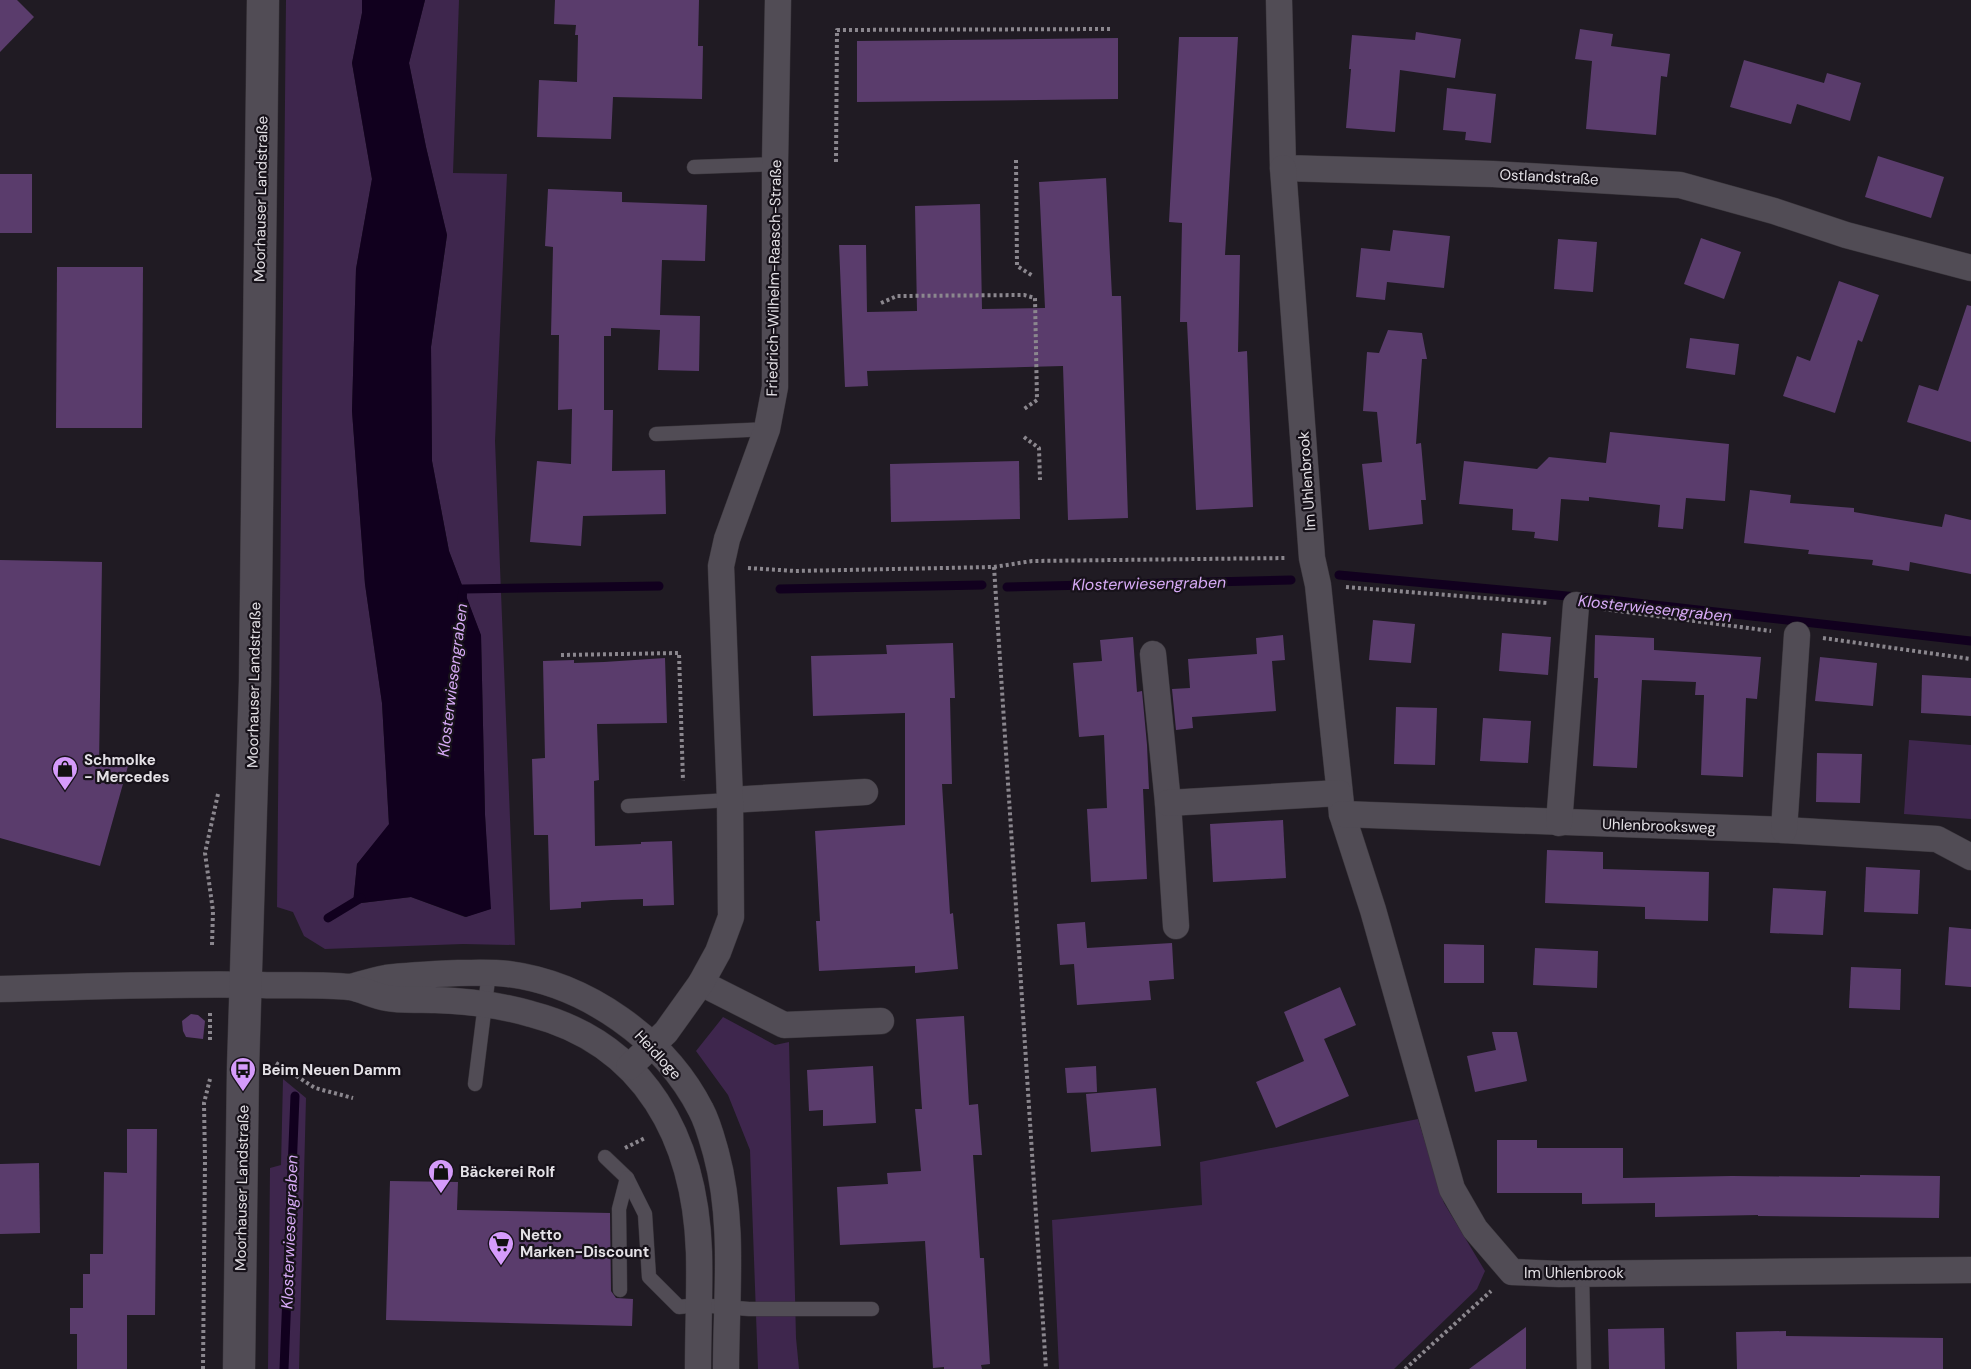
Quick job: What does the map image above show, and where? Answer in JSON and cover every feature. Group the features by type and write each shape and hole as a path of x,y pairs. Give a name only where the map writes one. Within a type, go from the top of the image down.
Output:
{"street":[{"name":"Moorhauser Landstraße","path":"239,1369 246,985 255,681 263,0"},
{"name":"Friedrich-Wilhelm-Raasch-Straße","path":"629,1067 666,1032 701,983 718,952 731,916 730,800 721,566 727,539 767,429 775,387 778,0"},
{"path":"1279,0 1283,168"},
{"name":"Ostlandstraße","path":"1283,168 1493,174 1680,185 1774,211 1846,235 1971,268"},
{"name":"Im Uhlenbrook","path":"1283,168 1312,558 1318,585 1340,804 1373,910 1452,1189 1475,1229 1512,1272 1971,1270"},
{"path":"1559,823 1576,605"},
{"path":"1784,830 1797,635"},
{"path":"1153,654 1168,803 1176,926"},
{"path":"730,800 865,792"},
{"path":"1168,803 1340,804"},
{"name":"Uhlenbrooksweg","path":"1340,804 1559,823 1784,830 1937,839 1971,857"},
{"name":"Heidloge","path":"246,985 351,987 385,978 489,972 509,974 558,986 583,996 627,1024 663,1056 686,1086 702,1110 716,1152 725,1198 726,1369"},
{"path":"701,983 784,1025 881,1021"},
{"path":"0,989 185,984 246,985"},
{"name":"Heidloge","path":"351,987 388,999 433,999 485,1005 531,1014 572,1027 604,1047 629,1067 648,1089 671,1125 687,1170 699,1251 698,1369"}],"lane":[{"path":"694,167 775,164"},
{"path":"656,434 767,429"},
{"path":"628,806 730,800"},
{"path":"475,1084 489,972"},
{"path":"605,1157 627,1178 645,1214 650,1277 680,1307 698,1305 727,1308 872,1309"},
{"path":"620,1290 619,1209 627,1178"},
{"path":"1582,1273 1584,1369"}],"path":[{"path":"836,162 837,30 1113,29"},
{"path":"1016,160 1017,266 1033,276"},
{"path":"881,303 897,296 921,295 1024,295 1035,298 1037,400 1024,409"},
{"path":"1024,437 1039,448 1040,480"},
{"path":"721,566 795,571 994,567 1032,561 1312,558"},
{"path":"994,567 1046,1369"},
{"path":"1318,585 1576,605 1971,659"},
{"path":"561,655 679,653 684,803"},
{"path":"210,1013 211,1050"},
{"path":"276,1063 315,1088 353,1098"},
{"path":"203,1369 204,1103 212,1069"},
{"path":"605,1157 649,1136"},
{"path":"1405,1369 1512,1272"}],"shaded area":[{"path":"286,0 362,0 362,13 352,63 372,179 356,269 352,411 365,584 382,703 389,825 357,864 353,904 411,897 465,917 490,909 485,815 481,636 449,551 432,461 431,347 447,235 409,63 425,0 459,0 453,173 507,174 495,441 515,945 463,944 325,949 304,936 293,912 277,907"},
{"path":"1909,740 1971,745 1971,819 1904,814"},
{"path":"723,1017 775,1045 789,1042 796,1338 799,1369 758,1369 750,1150 728,1095 696,1051"},
{"path":"283,1079 306,1098 299,1369 268,1369 270,1168 281,1165"},
{"path":"1418,1119 1444,1203 1485,1271 1477,1289 1394,1369 1059,1369 1052,1220 1202,1205 1200,1162"}],"water":[{"path":"362,0 425,0 409,63 447,235 431,347 432,461 449,551 481,635 485,815 491,909 466,917 411,897 353,904 357,864 389,824 382,703 365,584 352,411 356,269 372,179 352,63 362,13"}],"building":[{"path":"0,0 17,0 34,17 0,52"},
{"path":"555,0 699,0 698,46 703,46 702,99 613,97 611,139 537,137 539,80 577,82 578,35 575,35 576,25 554,24"},
{"path":"1580,29 1613,34 1611,46 1670,54 1667,77 1661,76 1656,135 1586,129 1592,61 1575,59"},
{"path":"1416,32 1461,39 1455,78 1400,70 1395,132 1346,128 1352,35 1415,40"},
{"path":"1179,37 1238,37 1225,255 1240,255 1238,352 1247,351 1253,507 1196,510 1187,322 1180,322 1182,223 1169,222"},
{"path":"1118,38 1118,99 857,102 857,41"},
{"path":"1744,60 1824,83 1827,73 1861,83 1850,121 1797,104 1791,124 1730,107"},
{"path":"1447,88 1496,94 1491,143 1465,140 1466,132 1443,130"},
{"path":"1878,156 1944,177 1931,218 1865,197"},
{"path":"0,174 32,174 32,233 0,233"},
{"path":"1106,178 1112,296 1121,296 1128,518 1068,520 1063,366 867,371 868,386 845,387 839,245 866,245 867,312 917,311 915,206 980,204 982,309 1045,308 1039,182"},
{"path":"548,189 622,192 622,202 707,205 705,261 662,260 660,315 700,316 699,371 658,370 660,330 611,328 611,336 604,336 604,410 613,410 612,471 665,470 666,514 583,516 581,546 530,542 537,461 571,464 572,409 558,410 559,335 551,335 553,247 545,246"},
{"path":"1393,230 1450,236 1444,288 1387,282 1385,300 1356,297 1361,248 1390,251"},
{"path":"1701,238 1741,252 1724,299 1684,284"},
{"path":"1558,239 1597,242 1593,292 1554,289"},
{"path":"57,267 143,267 142,428 56,428"},
{"path":"1839,281 1879,295 1862,342 1858,340 1835,413 1783,396 1797,356 1810,361"},
{"path":"1967,305 1971,306 1971,442 1907,422 1919,385 1938,391"},
{"path":"1388,330 1422,333 1427,359 1422,359 1416,444 1421,443 1426,500 1421,500 1423,524 1369,530 1362,464 1382,462 1377,412 1363,411 1367,352 1379,353"},
{"path":"1690,338 1739,344 1735,375 1686,368"},
{"path":"1610,432 1729,444 1725,501 1686,498 1683,529 1658,527 1660,505 1589,497 1589,501 1561,499 1558,541 1534,538 1535,532 1512,530 1513,509 1459,504 1464,461 1537,469 1549,457 1606,463"},
{"path":"1019,461 1020,519 891,522 890,464"},
{"path":"1750,490 1791,495 1790,503 1854,508 1854,512 1942,527 1945,514 1971,520 1971,574 1910,562 1909,571 1872,565 1873,560 1808,554 1809,550 1744,543"},
{"path":"0,560 102,562 99,766 128,766 100,866 0,838"},
{"path":"1373,620 1415,624 1411,663 1369,660"},
{"path":"1502,633 1551,637 1548,675 1499,671"},
{"path":"1283,635 1285,660 1272,661 1276,711 1192,717 1193,728 1176,730 1172,689 1190,688 1188,659 1257,654 1256,638"},
{"path":"1595,635 1654,638 1654,650 1761,657 1757,699 1746,698 1743,777 1701,775 1704,695 1695,695 1696,682 1642,680 1637,768 1593,766 1598,678 1594,678"},
{"path":"1133,637 1137,692 1142,691 1147,745 1149,789 1143,789 1147,879 1091,882 1087,809 1107,808 1104,735 1079,737 1073,663 1102,661 1100,640"},
{"path":"953,643 955,698 950,698 952,784 942,784 950,914 953,913 958,969 915,973 915,966 819,971 816,921 820,921 815,831 905,825 905,713 813,716 811,656 887,654 886,645"},
{"path":"1820,657 1877,663 1873,706 1815,701"},
{"path":"665,658 667,723 597,724 599,780 594,781 595,846 672,841 674,905 643,906 643,899 612,900 581,902 581,908 550,910 548,835 534,835 532,759 545,758 543,661 574,660 574,663"},
{"path":"1922,675 1971,678 1971,716 1921,713"},
{"path":"1396,707 1437,708 1435,765 1394,764"},
{"path":"1483,718 1531,721 1528,763 1480,761"},
{"path":"1817,753 1862,754 1860,803 1816,802"},
{"path":"1283,820 1286,878 1213,882 1210,824"},
{"path":"1547,850 1603,852 1603,869 1709,872 1708,921 1645,919 1645,907 1545,903"},
{"path":"1866,867 1920,870 1918,914 1864,912"},
{"path":"1773,888 1826,891 1823,935 1770,933"},
{"path":"1085,922 1087,948 1172,943 1174,979 1149,981 1151,1000 1077,1005 1074,964 1060,965 1057,924"},
{"path":"1949,927 1971,929 1971,987 1945,985"},
{"path":"1444,944 1484,945 1484,983 1444,983"},
{"path":"1535,948 1598,951 1597,988 1533,985"},
{"path":"1851,967 1901,969 1900,1010 1849,1008"},
{"path":"1340,987 1356,1025 1324,1039 1349,1096 1276,1128 1256,1082 1304,1061 1284,1012"},
{"path":"191,1014 198,1015 205,1021 203,1039 186,1037 183,1031 182,1021"},
{"path":"964,1016 969,1105 978,1104 982,1155 973,1155 980,1258 984,1258 990,1364 981,1365 982,1369 944,1369 944,1367 933,1368 925,1241 840,1245 837,1187 888,1184 887,1173 921,1171 915,1109 922,1109 916,1019"},
{"path":"1492,1032 1517,1032 1527,1081 1475,1092 1467,1056 1496,1050"},
{"path":"873,1066 876,1123 823,1126 823,1110 809,1111 807,1070"},
{"path":"1096,1066 1097,1092 1067,1093 1065,1068"},
{"path":"1156,1088 1161,1146 1091,1152 1086,1094"},
{"path":"127,1129 157,1129 155,1315 127,1315 127,1369 77,1369 77,1334 70,1334 70,1308 83,1308 83,1274 90,1274 90,1254 103,1254 104,1172 127,1173"},
{"path":"1497,1140 1537,1140 1537,1148 1623,1148 1623,1178 1940,1176 1939,1218 1758,1215 1655,1217 1655,1203 1582,1204 1582,1193 1497,1193"},
{"path":"39,1163 40,1233 0,1234 0,1164"},
{"path":"390,1181 458,1182 457,1210 610,1213 611,1291 616,1298 633,1299 632,1326 386,1320"},
{"path":"1526,1327 1526,1369 1469,1369"},
{"path":"1664,1328 1665,1369 1609,1369 1608,1329"},
{"path":"1786,1331 1786,1336 1943,1338 1943,1369 1737,1369 1736,1332"}],"waterway":[{"name":"Klosterwiesengraben","path":"1339,575 1610,600 1971,641"},
{"name":"Klosterwiesengraben","path":"1007,587 1291,580"},
{"name":"Klosterwiesengraben","path":"780,589 982,585"},
{"name":"Klosterwiesengraben","path":"462,600 463,589 659,586"},
{"name":"Klosterwiesengraben","path":"328,918 361,898"},
{"name":"Klosterwiesengraben","path":"284,1369 295,1096"}],"place":[{"name":"Schmolke - Mercedes","path":"65,792"},
{"name":"Beim Neuen Damm","path":"243,1093"},
{"name":"Bäckerei Rolf","path":"441,1195"},
{"name":"Netto Marken-Discount","path":"501,1267"}]}
